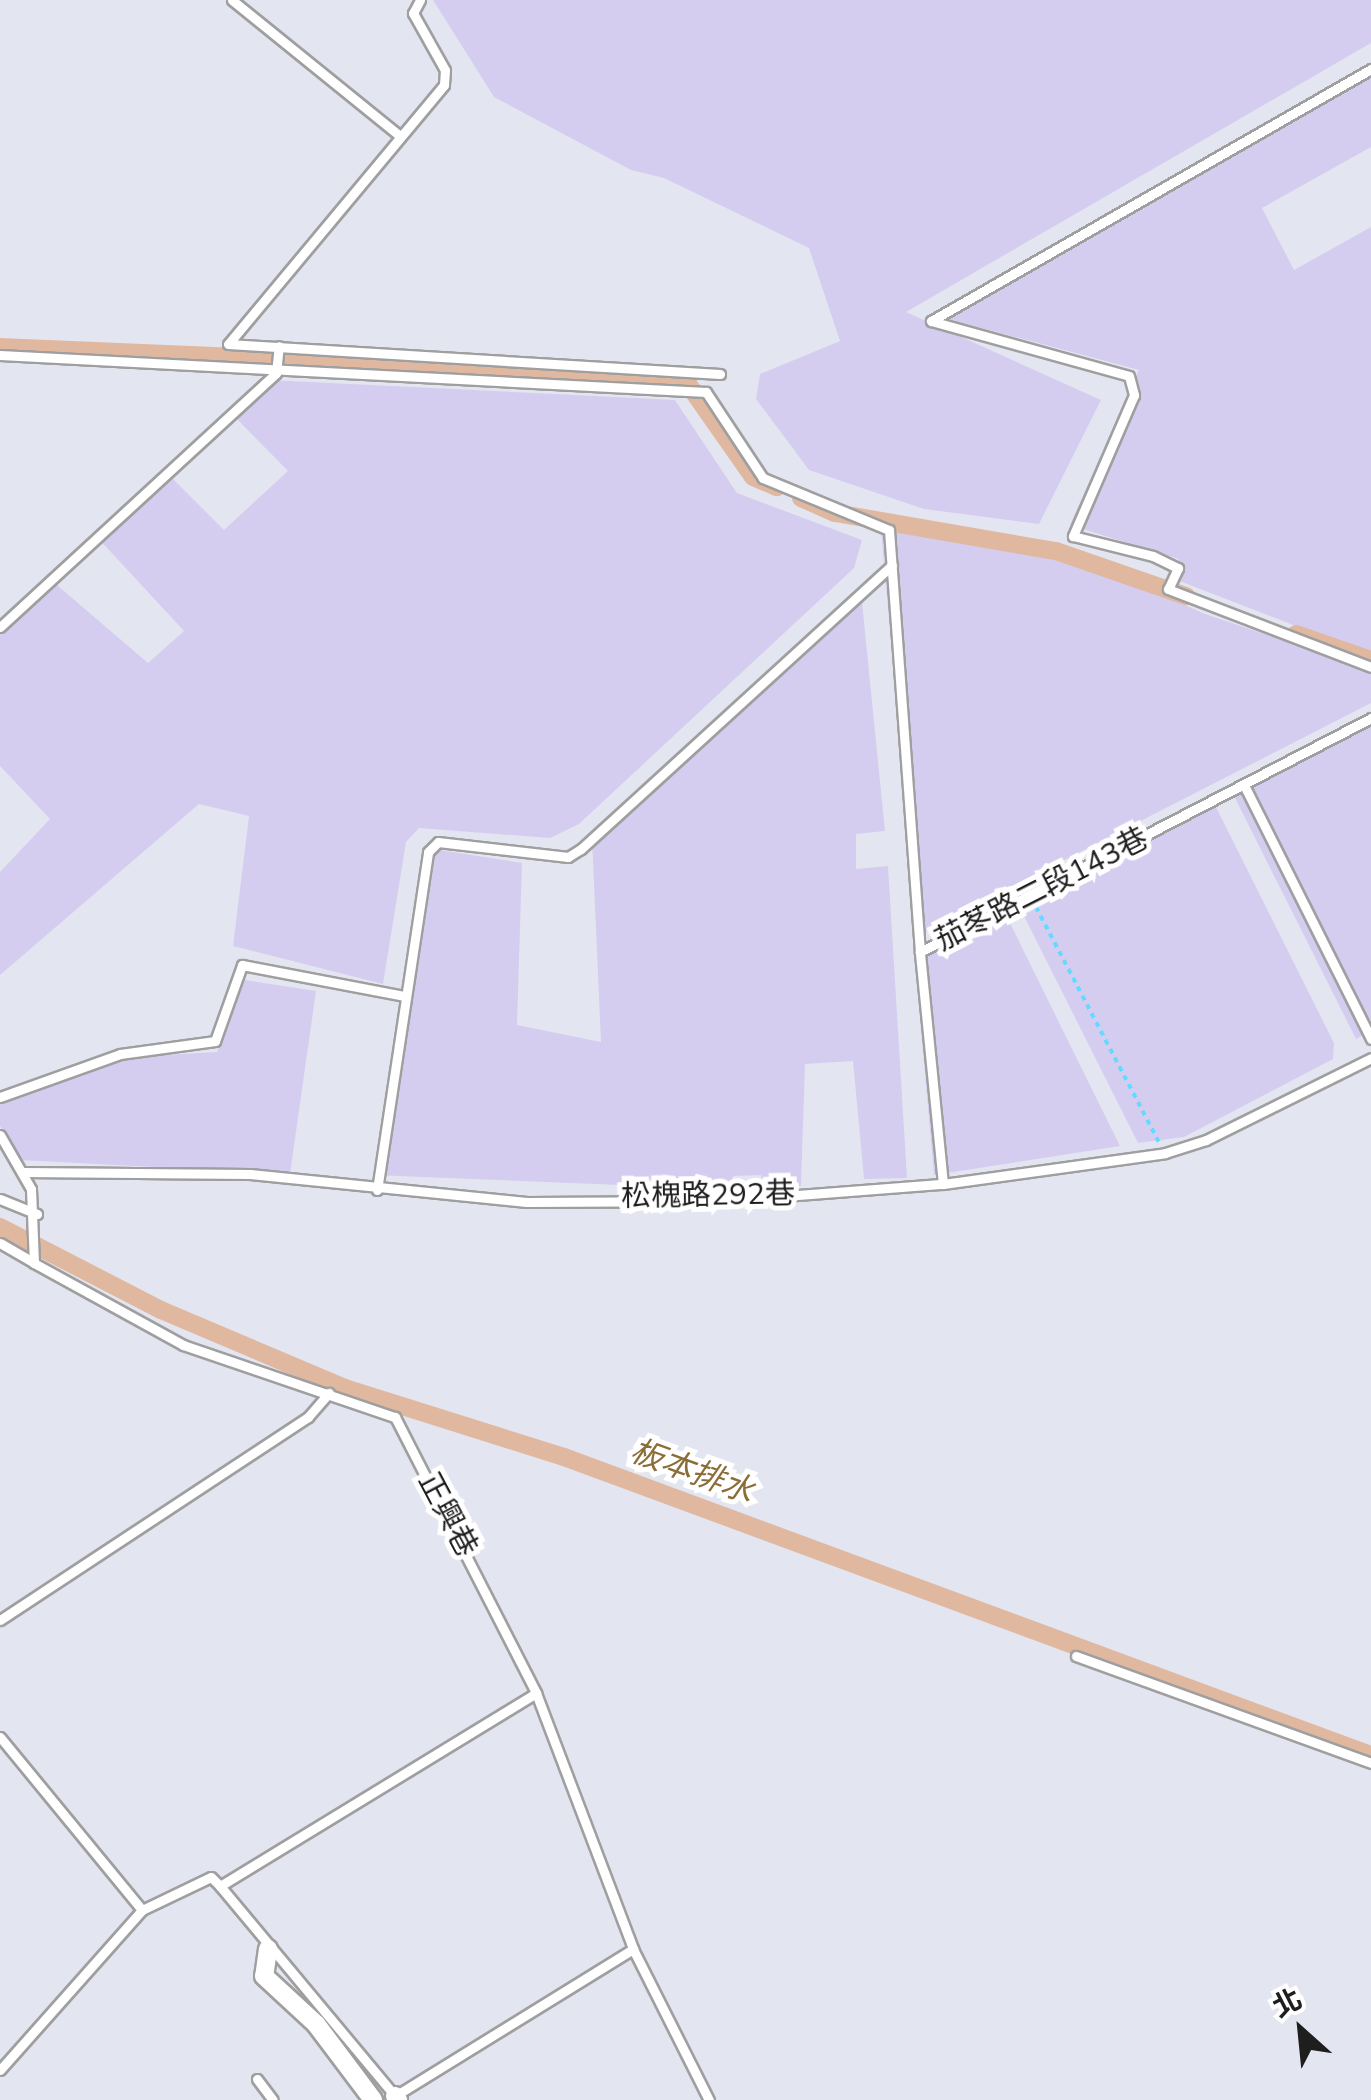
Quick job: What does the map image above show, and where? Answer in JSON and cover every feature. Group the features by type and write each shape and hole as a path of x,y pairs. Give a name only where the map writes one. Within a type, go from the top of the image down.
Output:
{"street":[{"path":"268,1948 264,1976 316,2024 373,2100"}],"lane":[{"path":"232,0 399,135"},
{"path":"420,0 413,13 445,70 444,85 228,344 720,374"},
{"path":"1371,69 931,321 1125,373 1132,380 1134,395 1073,536 1152,556 1178,568 1168,589 1371,666"},
{"path":"0,627 276,373 279,346"},
{"path":"0,356 706,392 763,478 889,530 920,952"},
{"path":"377,1190 428,852 438,842 568,856 581,849 892,565"},
{"name":"茄苳路二段143巷","path":"944,1184 920,952 1032,898 1371,718"},
{"path":"1244,785 1371,1039"},
{"path":"0,1097 120,1054 215,1041 242,965 405,996"},
{"name":"松槐路292巷","path":"22,1172 250,1174 377,1190 527,1202 720,1201 944,1184 1165,1153 1206,1140 1371,1058"},
{"path":"0,1135 22,1172 37,1214 35,1258"},
{"path":"0,1199 37,1214"},
{"name":"正興巷","path":"0,1243 35,1258 184,1345 395,1417 536,1692 633,1948 709,2100"},
{"path":"0,1620 308,1417 328,1393"},
{"path":"1076,1656 1371,1763"},
{"path":"220,1886 536,1692"},
{"path":"0,1737 142,1910"},
{"path":"0,2070 142,1910 211,1877 397,2098 633,1948"},
{"path":"257,2079 273,2100"}],"path":[{"path":"1032,898 1165,1153"}],"shaded area":[{"path":"433,0 1371,0 1371,43 906,312 1101,400 1039,524 924,509 809,470 756,399 760,374 840,341 809,248 664,178 631,170 494,97"},
{"path":"1371,68 1371,147 1262,208 1294,270 1371,227 1371,655 1169,577 1179,559 1070,525 1139,370 937,316"},
{"path":"269,380 675,400 737,493 862,540 854,568 579,824 550,838 419,828 406,842 383,984 233,946 249,816 199,804 0,975 0,872 50,819 0,766 0,625 50,579 148,663 184,631 96,536 167,473 224,530 288,471 232,414"},
{"path":"881,531 1065,546 1138,573 1165,596 1205,614 1371,670 1371,703 918,935"},
{"path":"861,592 885,831 856,834 856,869 888,866 907,1178 864,1179 853,1061 805,1064 801,1186 762,1189 761,1175 733,1176 731,1191 677,1188 676,1178 652,1178 645,1186 374,1175 433,849 522,863 517,1025 601,1042 592,839"},
{"path":"1371,722 1371,1031 1356,1039 1231,790"},
{"path":"1214,803 1334,1043 1333,1059 1184,1137 1138,1143 1018,904"},
{"path":"1005,913 1120,1146 934,1175 915,962"},
{"path":"245,980 316,991 290,1174 19,1160 0,1126 0,1098 113,1058 217,1052"}],"waterway":[{"path":"0,347 456,366 688,384 753,477 777,487"},
{"path":"801,498 835,513 1056,551 1186,596"},
{"path":"1296,634 1371,660"},
{"name":"板本排水","path":"0,1227 161,1310 345,1388 564,1457 1371,1755"}]}
